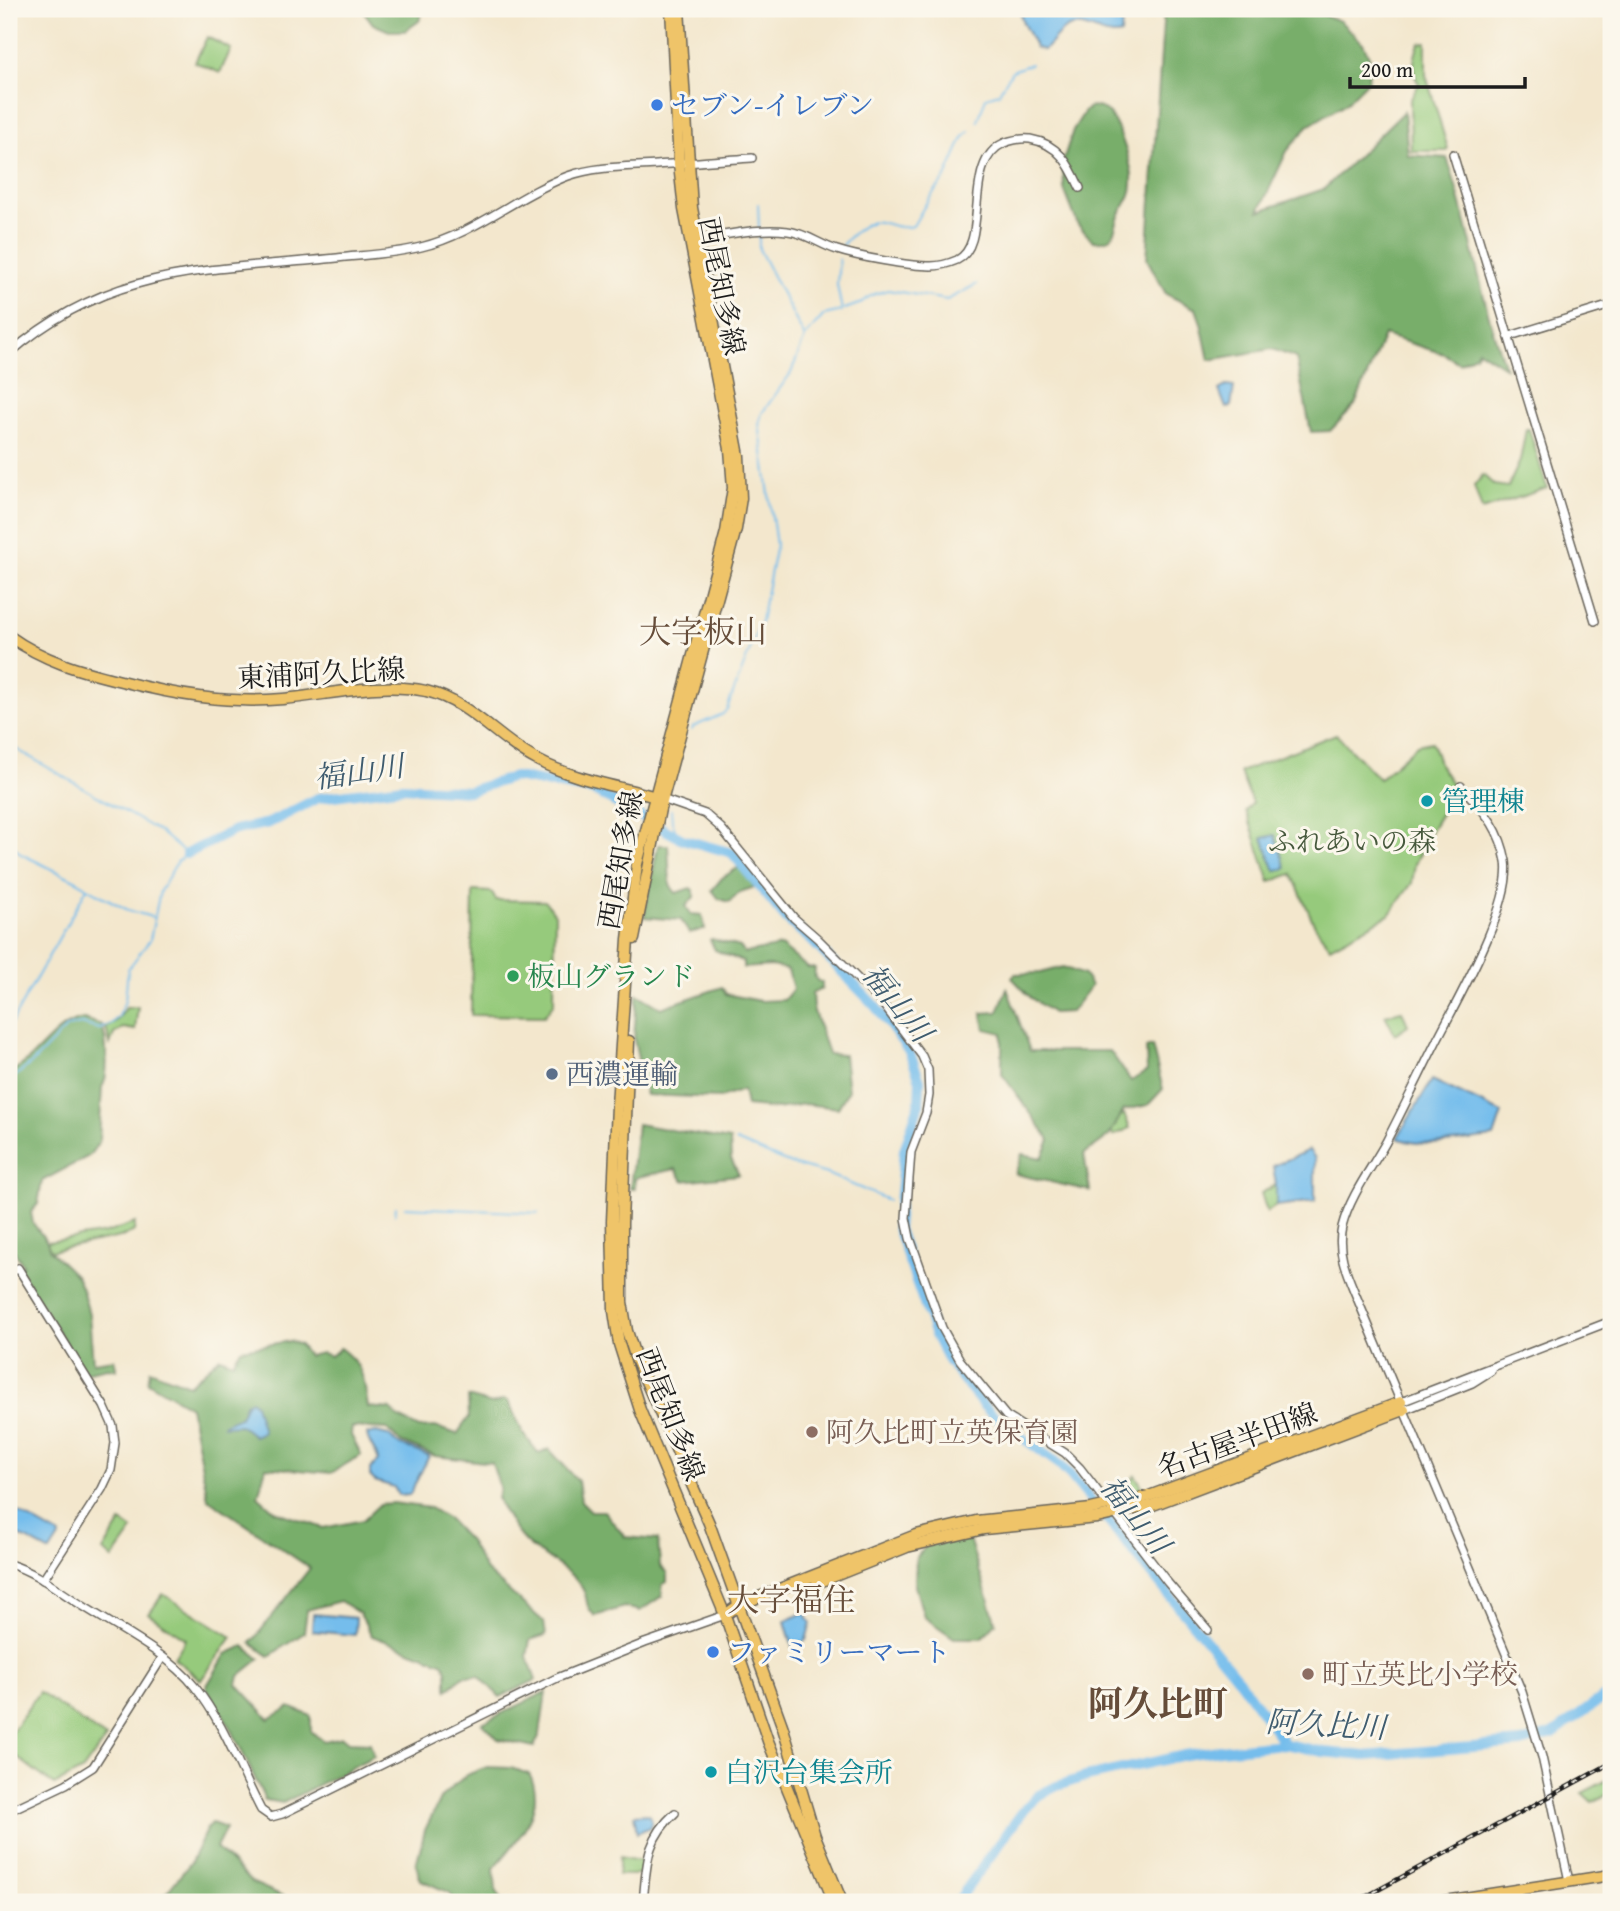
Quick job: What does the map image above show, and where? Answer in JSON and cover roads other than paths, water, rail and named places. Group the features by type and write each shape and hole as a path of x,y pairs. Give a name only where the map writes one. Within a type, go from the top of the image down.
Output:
{"main road":[{"name":"西尾知多線","path":"657,803 736,529 741,498 739,456 684,163 671,9"},
{"name":"西尾知多線","path":"679,9 687,230 732,461 733,488 721,551 649,834 634,938 625,1123 622,1302 636,1359 709,1523 783,1729 815,1836 842,1902"},
{"name":"東浦阿久比線","path":"9,636 29,650 67,667 194,697 270,700 394,688 438,694 474,712 539,761 657,803"},
{"name":"西尾知多線","path":"649,834 637,864 628,939 617,1105 612,1221 614,1311 619,1343 640,1410 725,1615 768,1741 834,1902"},
{"name":"名古屋半田線","path":"740,1608 907,1547 984,1529 1097,1518 1110,1510 1403,1406"},
{"name":"名古屋半田線","path":"725,1615 916,1535 976,1521 1091,1509 1110,1510"},
{"path":"1439,1902 1611,1875"}],"street":[{"path":"698,239 760,231 791,231 847,253 933,267 960,259 967,251 975,225 982,166 990,152 1000,145 1012,140 1027,139 1049,145 1067,161 1080,188"},
{"path":"1453,154 1595,621"},
{"path":"9,355 68,311 103,294 139,282 187,273 373,255 420,247 470,229 552,183 570,176 607,168 752,158"},
{"path":"1510,336 1611,305"},
{"path":"1461,786 1495,825 1506,862 1507,877 1487,937 1387,1141 1355,1197 1342,1228 1341,1242 1345,1269 1513,1670 1542,1757 1569,1881"},
{"path":"657,803 705,814 721,828 792,916 872,993 916,1046 928,1070 930,1083 926,1113 911,1153 906,1219 910,1238 942,1328 960,1360 1006,1416 1065,1453 1080,1468 1110,1510 1208,1630"},
{"path":"9,1273 18,1268 84,1373 110,1416 115,1443 111,1470 102,1489 43,1580"},
{"path":"1403,1406 1516,1357 1611,1321"},
{"path":"9,1564 43,1580 175,1667 196,1689 220,1727 261,1810 275,1817 557,1678 725,1615"},
{"path":"9,1811 66,1784 93,1767 162,1658"},
{"path":"643,1902 651,1845 660,1827 675,1813"}],"water":[{"path":"1019,9 1123,9 1121,34 1106,34 1086,27 1072,26 1062,31 1044,50 1036,48"},
{"path":"1226,386 1234,387 1231,406 1226,408 1219,390"},
{"path":"1275,835 1286,868 1275,871 1263,838"},
{"path":"1432,1080 1502,1113 1494,1137 1433,1144 1397,1138"},
{"path":"1309,1150 1315,1158 1315,1201 1276,1206 1273,1166"},
{"path":"251,1400 255,1404 263,1432 254,1436 240,1425 223,1426 240,1417 246,1403"},
{"path":"376,1432 388,1435 398,1444 429,1456 410,1494 398,1495 394,1487 375,1481 370,1476 370,1469 378,1461 367,1434"},
{"path":"9,1507 60,1536 50,1552 9,1530"},
{"path":"805,1612 811,1623 806,1640 793,1649 785,1621"},
{"path":"313,1614 356,1618 355,1635 312,1631"},
{"path":"648,1814 652,1820 650,1827 637,1833 634,1815"}],"waterway":[{"path":"978,121 986,97 999,93 1012,71 1031,64"},
{"path":"842,245 869,223 913,226 946,177 963,138 969,131"},
{"path":"758,204 759,228"},
{"path":"759,233 759,249 804,336"},
{"path":"692,730 693,727 723,714 727,709 761,621 776,545 759,423 762,413 791,373 805,337 824,315 842,311 837,285 839,259"},
{"path":"845,309 888,290 947,300 977,284"},
{"path":"9,745 160,832 186,854 177,862 160,891 150,940 128,969 125,1001 119,1016 100,1029 81,1024 67,1027 33,1062 9,1081"},
{"name":"福山川","path":"186,854 235,830 269,823 318,798 403,787 469,791 514,777 594,791 682,839 732,853 787,920 812,941 875,1006 909,1051 920,1080 919,1104 904,1150 897,1227 935,1335 949,1362 999,1421 1059,1464 1071,1476 1235,1675 1285,1744"},
{"path":"671,810 678,837"},
{"path":"9,841 21,854 87,888"},
{"path":"9,1027 87,888 128,910 155,918"},
{"path":"736,1141 791,1164 827,1174 888,1200"},
{"path":"395,1215 396,1207"},
{"path":"405,1207 538,1213"},
{"name":"阿久比川","path":"957,1902 1026,1807 1039,1795 1057,1786 1185,1755 1219,1750 1285,1744 1324,1752 1365,1756 1521,1743 1553,1734 1611,1692"}],"railway":[{"path":"1356,1902 1611,1763"}],"place":[{"name":"セブン-イレブン","path":"657,105"},
{"name":"管理棟","path":"1427,801"},
{"name":"板山グランド","path":"513,976"},
{"name":"西濃運輸","path":"552,1074"},
{"name":"阿久比町立英保育園","path":"812,1432"},
{"name":"ファミリーマート","path":"713,1652"},
{"name":"町立英比小学校","path":"1308,1674"},
{"name":"白沢台集会所","path":"711,1772"}],"district":[{"name":"大字板山","path":"703,632"},
{"name":"大字福住","path":"791,1600"},
{"name":"阿久比町","path":"1158,1704"}],"park label":[{"name":"ふれあいの森","path":"1352,841"}]}
